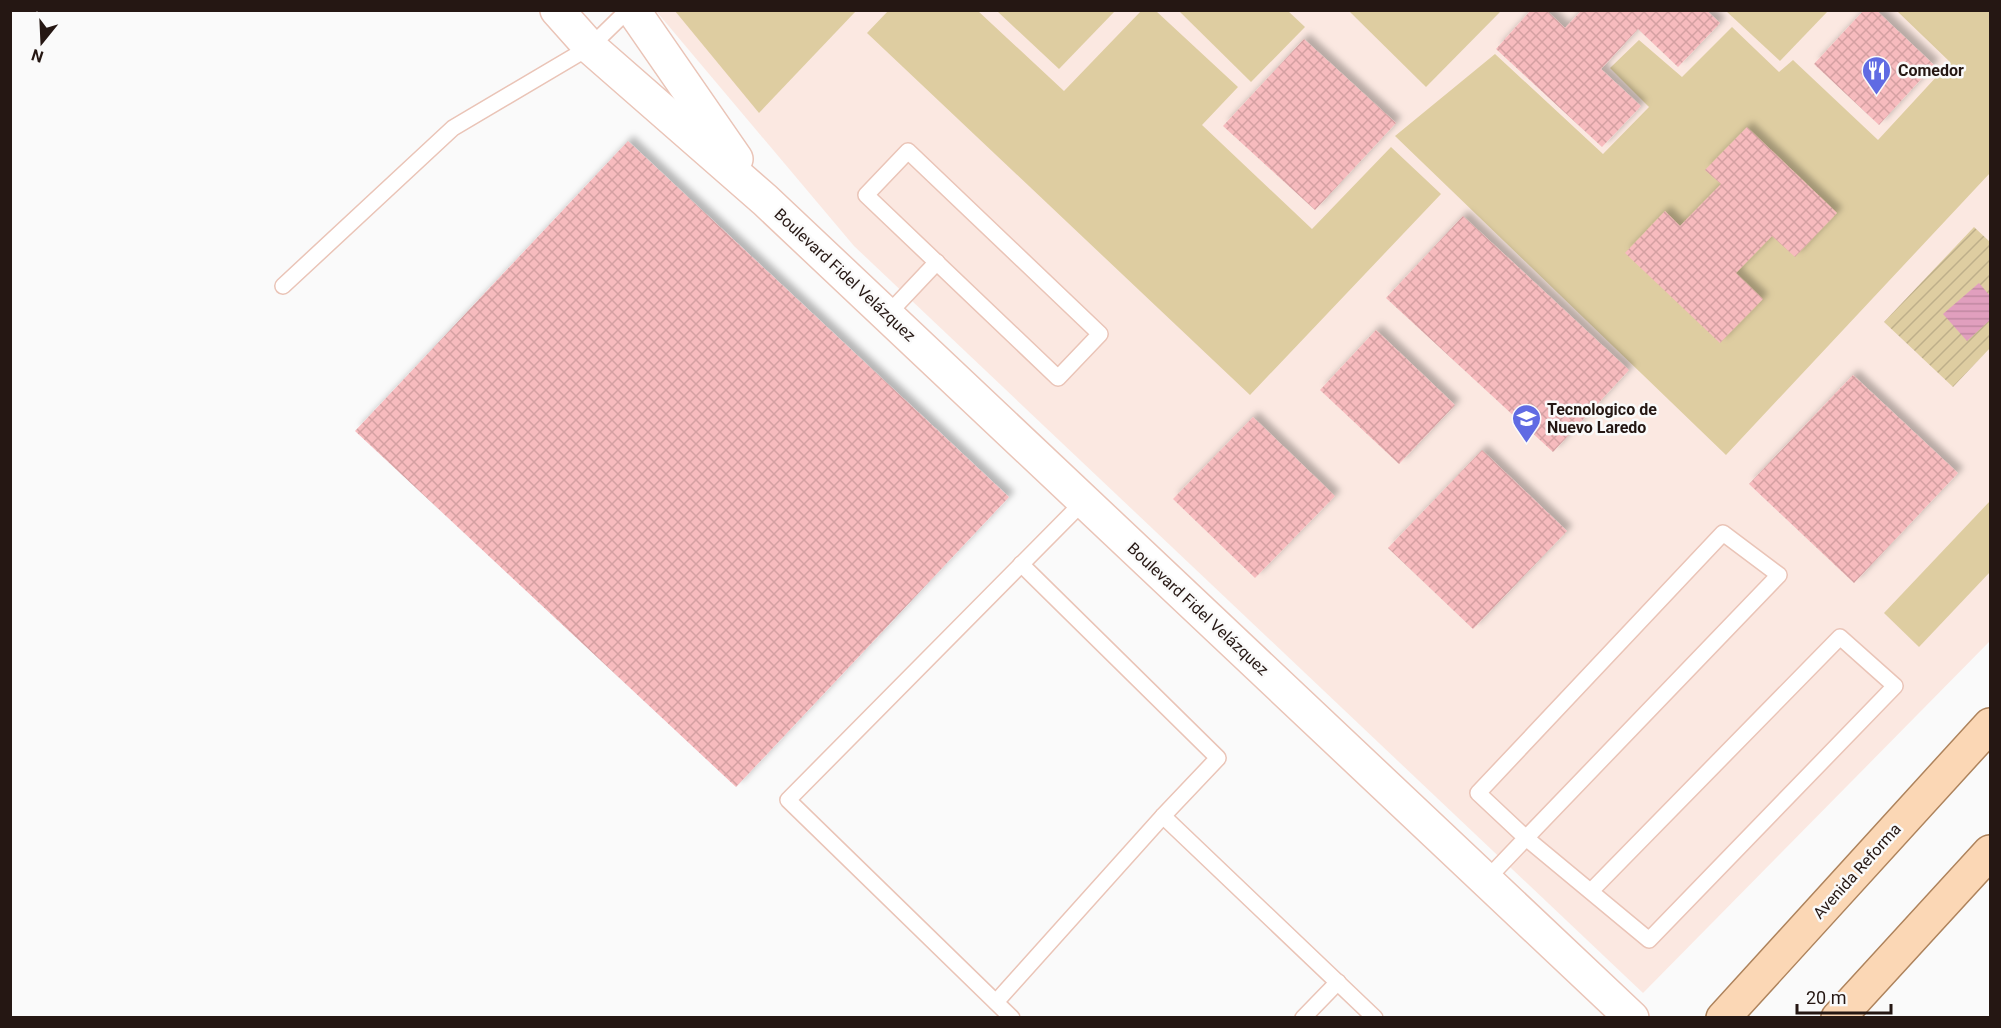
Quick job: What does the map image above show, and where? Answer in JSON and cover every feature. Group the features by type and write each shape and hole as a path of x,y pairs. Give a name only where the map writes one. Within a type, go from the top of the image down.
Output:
{"main road":[{"name":"Avenida Reforma","path":"1723,1017 1990,725"},
{"path":"1838,1017 1983,865"}],"street":[{"name":"Boulevard Fidel Velázquez","path":"557,10 590,47 765,200 1632,1017"},
{"name":"Boulevard Fidel Velázquez","path":"630,10 765,200"}],"lane":[{"path":"283,286 453,128 590,47 630,10"},
{"path":"908,151 1100,334 1058,378 937,262 866,195 908,151"},
{"path":"887,315 937,262"},
{"path":"1012,1017 788,800 1084,501"},
{"path":"1486,880 1526,837 1779,575 1723,533 1478,793 1526,837 1649,940 1895,686 1840,637 1591,891"},
{"path":"996,1002 1218,758 1021,564"},
{"path":"1163,816 1376,1017"},
{"path":"1303,1017 1338,982"}],"shaded area":[{"name":"Tecnologico de Nuevo Laredo","path":"656,11 1990,11 1990,641 1643,993 854,246"},
{"path":"675,11 856,11 759,113"},
{"path":"888,11 978,11 1064,91 1141,11 1156,11 1238,87 1202,125 1312,229 1391,147 1441,194 1250,395 867,33"},
{"path":"997,11 1115,11 1059,69"},
{"path":"1179,11 1288,11 1305,27 1251,82"},
{"path":"1349,11 1501,11 1426,87"},
{"path":"1726,11 1828,11 1780,61"},
{"path":"1897,11 1990,11 1990,173 1726,455 1395,136 1495,54 1603,154 1649,107 1610,68 1639,40 1682,77 1732,27 1779,72 1793,60 1878,140 1950,62"},
{"path":"1974,227 1990,242 1990,348 1953,387 1884,322"},
{"path":"1979,283 1990,296 1990,320 1967,341 1943,314"},
{"path":"1990,501 1990,572 1919,647 1884,613"}],"building":[{"path":"1531,10 1546,10 1565,28 1582,10 1706,10 1720,23 1678,67 1638,29 1601,69 1641,106 1602,147 1496,49"},
{"name":"Comedor","path":"1864,10 1876,10 1934,65 1879,125 1814,64"},
{"path":"1304,39 1396,123 1315,210 1223,126"},
{"path":"1747,127 1837,213 1795,257 1772,236 1736,273 1763,299 1720,343 1625,253 1665,211 1680,226 1721,184 1705,170"},
{"path":"628,141 1009,497 736,787 355,431"},
{"path":"1463,216 1629,370 1553,452 1386,298"},
{"path":"1376,330 1455,405 1399,464 1320,390"},
{"path":"1853,375 1958,473 1854,583 1749,484"},
{"path":"1253,417 1335,496 1255,578 1173,499"},
{"path":"1482,450 1567,531 1473,629 1388,548"}],"place":[{"name":"Comedor","path":"1877,96"},
{"name":"Tecnologico de Nuevo Laredo","path":"1526,444"}]}
